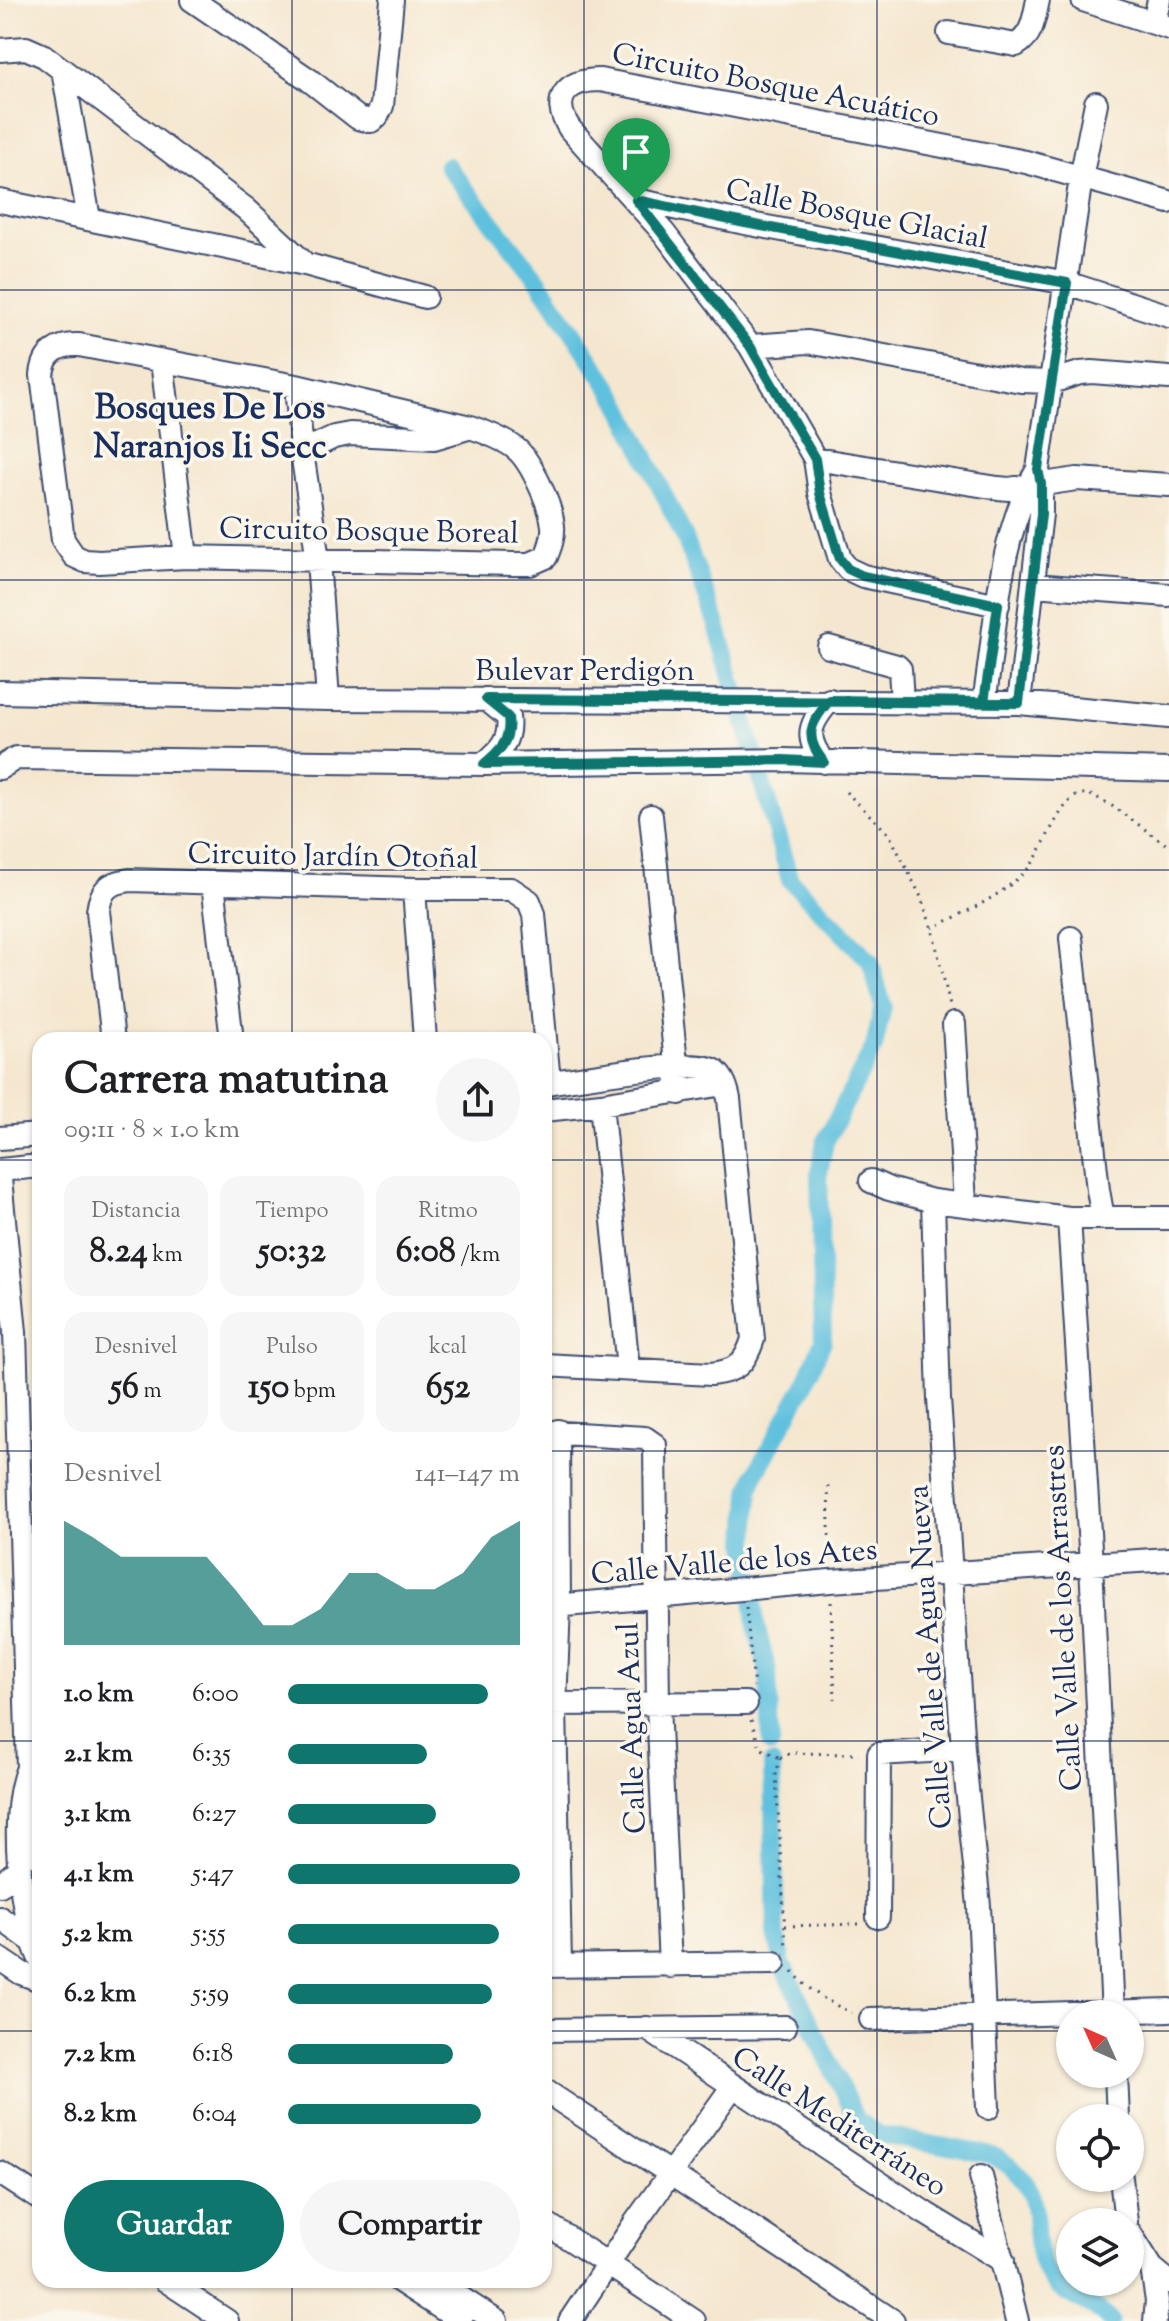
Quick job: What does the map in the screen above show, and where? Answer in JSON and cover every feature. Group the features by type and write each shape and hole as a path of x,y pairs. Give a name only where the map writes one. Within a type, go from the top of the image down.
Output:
{"street":[{"path":"192,0 364,121 371,121 382,106 392,0"},
{"path":"949,33 1016,45 1031,31 1038,0"},
{"path":"1083,0 1160,17"},
{"path":"0,50 26,48 63,70 246,209 305,264"},
{"path":"63,70 89,219"},
{"name":"Circuito Bosque Acuático","path":"998,605 863,576 848,569 835,545 820,493 815,459 750,346 636,200 582,145 560,115 559,106 570,87 587,80 614,83 1014,160 1169,202"},
{"path":"984,702 1013,527 1035,480 1081,178 1096,103"},
{"name":"Calle Bosque Glacial","path":"636,200 1067,283 1169,316"},
{"path":"0,201 305,264 425,297"},
{"path":"750,346 808,342 1001,379 1051,382 1092,372 1169,378"},
{"name":"Circuito Bosque Boreal","path":"67,344 162,361 296,386 470,427 505,441 517,448 528,462 552,521 551,543 546,557 539,562 514,564 186,557 85,561 67,550 63,540 42,375 46,359 67,344"},
{"path":"162,361 186,557"},
{"path":"296,386 318,560 328,699"},
{"path":"302,452 334,437 350,434 434,438 470,427"},
{"path":"815,459 998,488 1035,480 1077,479 1169,485"},
{"path":"1019,703 1041,514 1035,480"},
{"path":"1033,585 1169,595"},
{"path":"829,647 897,666 900,669 902,702"},
{"name":"Bulevar Perdigón","path":"0,692 328,699 984,702 1169,717"},
{"path":"484,764 502,749 509,731 508,717 486,699"},
{"path":"824,762 816,752 811,724 830,700"},
{"path":"5,761 484,764 783,760 1169,770"},
{"path":"651,816 679,1093"},
{"name":"Circuito Jardín Otoñal","path":"112,1032 98,911 100,895 108,885 130,880 511,889 529,901 534,914 543,1032"},
{"path":"213,884 231,1032"},
{"path":"414,889 424,1032"},
{"path":"1071,938 1103,1218"},
{"path":"954,1024 965,1203"},
{"path":"552,1082 677,1066 700,1067 720,1078 729,1099 753,1339 747,1357 736,1367 711,1374 552,1365"},
{"path":"552,1109 679,1093 720,1078"},
{"path":"601,1104 628,1368"},
{"path":"0,1138 32,1136"},
{"path":"0,1170 32,1167"},
{"path":"0,1179 8,1330 30,1429 24,1564 32,1652 28,1768 20,1787 30,1864 26,1924 32,1937"},
{"path":"871,1181 933,1201 1069,1218 1169,1218"},
{"name":"Calle Valle de Agua Nueva","path":"933,1201 939,1399 963,1749 979,1906 988,2108"},
{"name":"Calle Valle de los Arrastres","path":"1069,1218 1091,1564 1112,2000"},
{"name":"Calle Agua Azul","path":"552,1432 645,1438 655,1445 658,1705 670,1966"},
{"name":"Calle Valle de los Ates","path":"552,1606 830,1581 1169,1559"},
{"path":"552,1704 746,1703"},
{"path":"878,1917 879,1754 963,1749"},
{"path":"0,1885 30,1864"},
{"path":"0,1918 32,1944"},
{"path":"0,1959 32,1977"},
{"path":"552,1966 670,1966 783,1961"},
{"path":"1144,2011 1169,2010"},
{"path":"871,2019 1056,2014"},
{"path":"552,2030 785,2027"},
{"name":"Calle Mediterráneo","path":"646,2028 925,2213 1003,2261"},
{"path":"570,2321 733,2086"},
{"path":"552,2095 893,2321"},
{"path":"0,2173 32,2194"},
{"path":"981,2176 1017,2321"},
{"path":"552,2227 694,2321"},
{"path":"1144,2253 1160,2275 1155,2321"},
{"path":"177,2288 227,2321"},
{"path":"410,2288 461,2321"},
{"path":"445,2288 496,2321"}],"path":[{"path":"846,792 889,834 920,895 932,928 954,1024"},
{"path":"932,928 1001,891 1030,867 1066,802 1076,795 1086,794 1117,809 1169,846"},
{"path":"744,1589 754,1687 752,1697 746,1703 760,1748 780,1758"},
{"path":"780,1758 791,1753 879,1754"},
{"path":"780,1758 776,1775 785,1926 783,1961 800,1980 833,2004 871,2019"},
{"path":"785,1926 866,1925 878,1917"}],"waterway":[{"path":"447,166 538,280 618,400 685,538 717,625 790,880 870,961 883,1006 874,1047 825,1142 819,1173 823,1341 804,1386 755,1475 750,1491 747,1542 756,1625 768,1672 771,1744"},
{"path":"772,1764 776,1935 781,1955"},
{"path":"785,1969 857,2121 880,2135 992,2155 1013,2169 1032,2197 1037,2244 1050,2278 1110,2321"}],"district":[{"name":"Bosques De Los Naranjos Ii Secc","path":"210,426"}],"route":[{"path":"636,200 750,346 815,459 820,493 835,545 848,569 863,576 998,605 984,702 830,700 811,724 816,752 824,762 484,764 502,749 509,731 508,717 486,699 830,700 1019,703 1041,514 1038,469 1067,283 636,200"}]}
